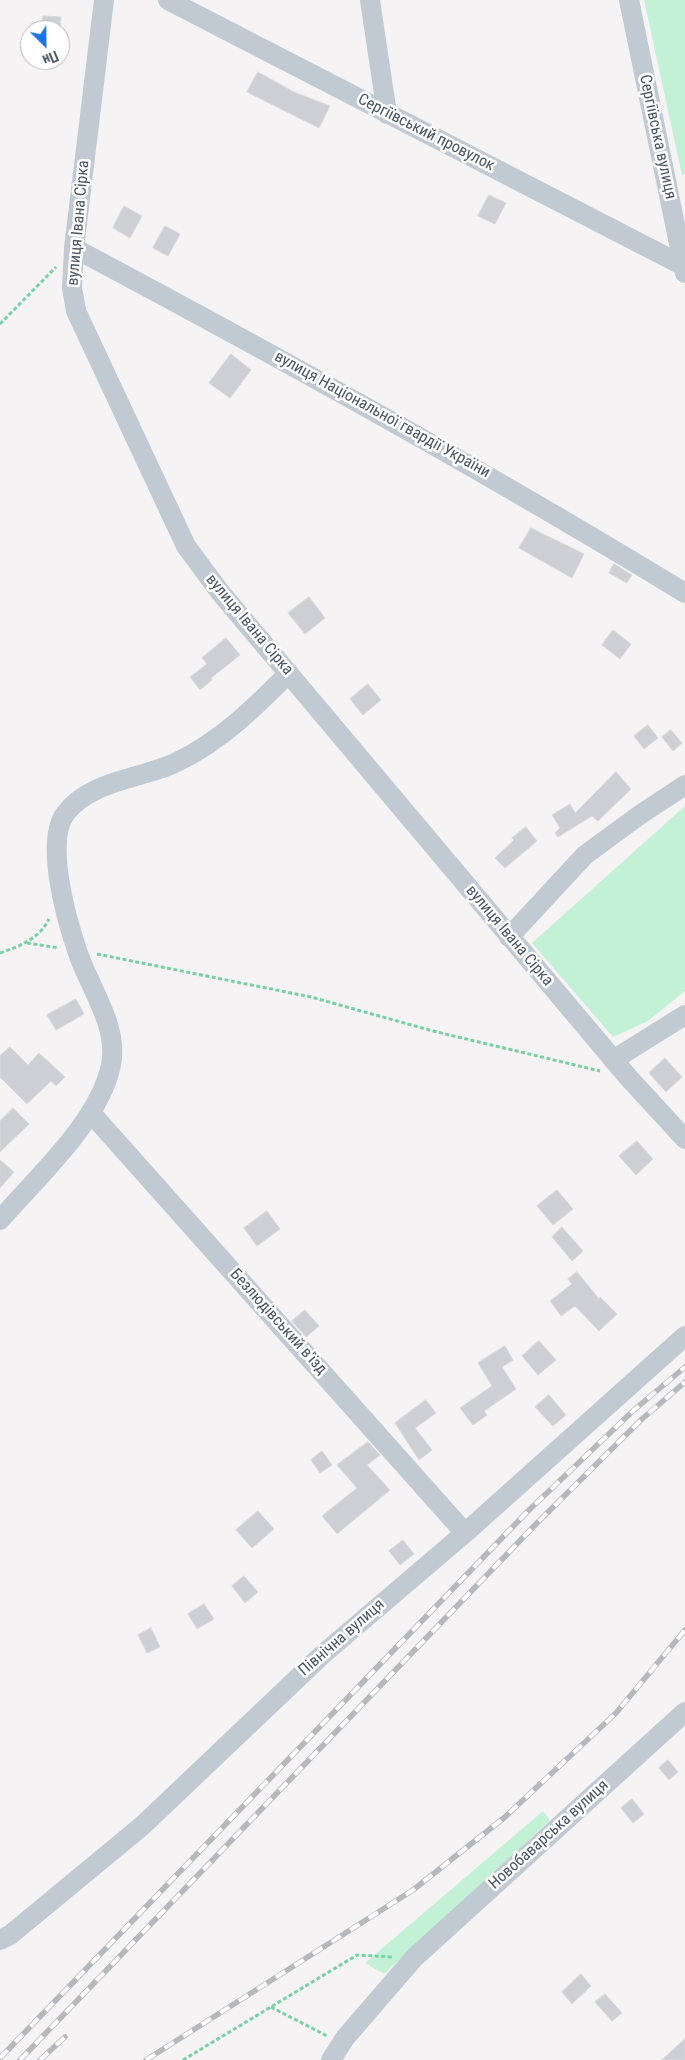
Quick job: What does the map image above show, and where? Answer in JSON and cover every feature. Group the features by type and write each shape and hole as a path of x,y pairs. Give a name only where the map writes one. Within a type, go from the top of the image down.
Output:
{"street":[{"name":"вулиця Івана Сірка","path":"104,0 74,248 72,288 76,311 186,546 220,592 509,937 613,1060 685,1140"},
{"name":"Сергіївський провулок","path":"168,0 684,270"},
{"path":"370,0 388,114"},
{"name":"Сергіївська вулиця","path":"629,0 684,270"},
{"name":"вулиця Національної гвардії України","path":"74,248 294,365 538,504 685,593"},
{"path":"0,1220 81,1128 91,1113 105,1084 111,1063 110,1039 104,1014 77,950 57,872 56,844 60,825 66,813 85,797 103,787 176,762 209,744 248,714 288,673"},
{"path":"509,937 585,855 641,814 685,786"},
{"path":"613,1060 685,1015"},
{"name":"Безлюдівський в'їзд","path":"91,1113 465,1533"},
{"name":"Північна вулиця","path":"0,1940 10,1934 142,1826 322,1655 465,1533 685,1336"},
{"name":"Новобаварська вулиця","path":"331,2060 345,2038 414,1958 685,1712"}],"path":[{"path":"0,324 74,248"},
{"path":"0,953 27,943 45,926 50,914"},
{"path":"27,943 77,950 310,997 432,1031 628,1077"},
{"path":"183,2060 357,1955 414,1958"},
{"path":"271,2007 324,2036 345,2038"}],"green space":[{"path":"644,0 685,0 685,174 682,175"},
{"path":"685,806 685,991 648,1021 613,1037 532,943"},
{"path":"543,1811 550,1820 384,1974 365,1963"}],"building":[{"path":"43,16 61,17 61,20 43,20"},
{"path":"258,72 294,92 330,106 319,128 247,92"},
{"path":"489,195 506,203 495,224 478,216"},
{"path":"124,206 142,216 130,238 113,228"},
{"path":"165,226 180,234 168,256 153,248"},
{"path":"231,354 251,370 230,398 209,383"},
{"path":"531,528 584,554 572,578 519,548"},
{"path":"614,564 632,575 627,583 609,573"},
{"path":"309,597 325,618 305,634 288,613"},
{"path":"613,630 631,644 620,659 602,645"},
{"path":"226,638 240,655 211,678 212,680 200,690 190,677 207,664 202,658"},
{"path":"368,684 381,700 363,715 350,699"},
{"path":"648,725 658,738 644,749 634,736"},
{"path":"671,730 682,743 673,751 662,737"},
{"path":"616,772 631,789 598,821 592,816 558,837 555,833 560,828 552,815 570,804 575,813"},
{"path":"526,827 537,841 505,868 495,858 514,840 512,838"},
{"path":"76,999 84,1014 56,1030 47,1015"},
{"path":"10,1047 28,1065 39,1053 65,1077 56,1086 51,1081 27,1104 0,1077 0,1056"},
{"path":"665,1058 682,1077 666,1092 649,1073"},
{"path":"13,1108 29,1124 0,1152 0,1121"},
{"path":"637,1141 653,1159 636,1175 619,1156"},
{"path":"0,1160 14,1172 0,1188"},
{"path":"557,1190 573,1209 553,1225 537,1206"},
{"path":"267,1211 280,1229 257,1246 244,1228"},
{"path":"562,1227 583,1251 572,1261 552,1237"},
{"path":"577,1272 599,1299 600,1297 617,1314 599,1331 575,1306 561,1316 550,1301 572,1284 568,1279"},
{"path":"305,1310 319,1326 306,1337 292,1321"},
{"path":"539,1341 556,1360 538,1375 522,1356"},
{"path":"505,1346 513,1360 502,1367 516,1389 484,1411 487,1415 473,1425 460,1408 492,1386 478,1363"},
{"path":"549,1395 566,1415 553,1426 535,1407"},
{"path":"426,1400 436,1413 415,1428 432,1450 419,1460 395,1423"},
{"path":"368,1442 380,1455 367,1465 390,1490 337,1534 322,1516 357,1488 337,1465"},
{"path":"322,1451 332,1465 320,1473 311,1460"},
{"path":"258,1511 274,1529 252,1548 236,1530"},
{"path":"403,1540 414,1554 400,1565 389,1551"},
{"path":"244,1576 258,1592 245,1603 232,1586"},
{"path":"204,1604 214,1619 197,1629 188,1614"},
{"path":"151,1628 160,1647 147,1653 138,1635"},
{"path":"668,1760 678,1772 669,1780 659,1768"},
{"path":"632,1799 644,1814 633,1823 621,1808"},
{"path":"581,1974 591,1986 572,2004 562,1992"},
{"path":"605,1994 622,2013 612,2021 595,2002"},
{"path":"685,2039 685,2060 662,2060"}],"railway":[{"path":"0,2058 528,1511 634,1410 685,1367"},
{"path":"20,2060 536,1524 642,1419 685,1382"},
{"path":"146,2060 413,1890 505,1817 616,1713 685,1630"},
{"path":"40,2060 65,2037"}]}
